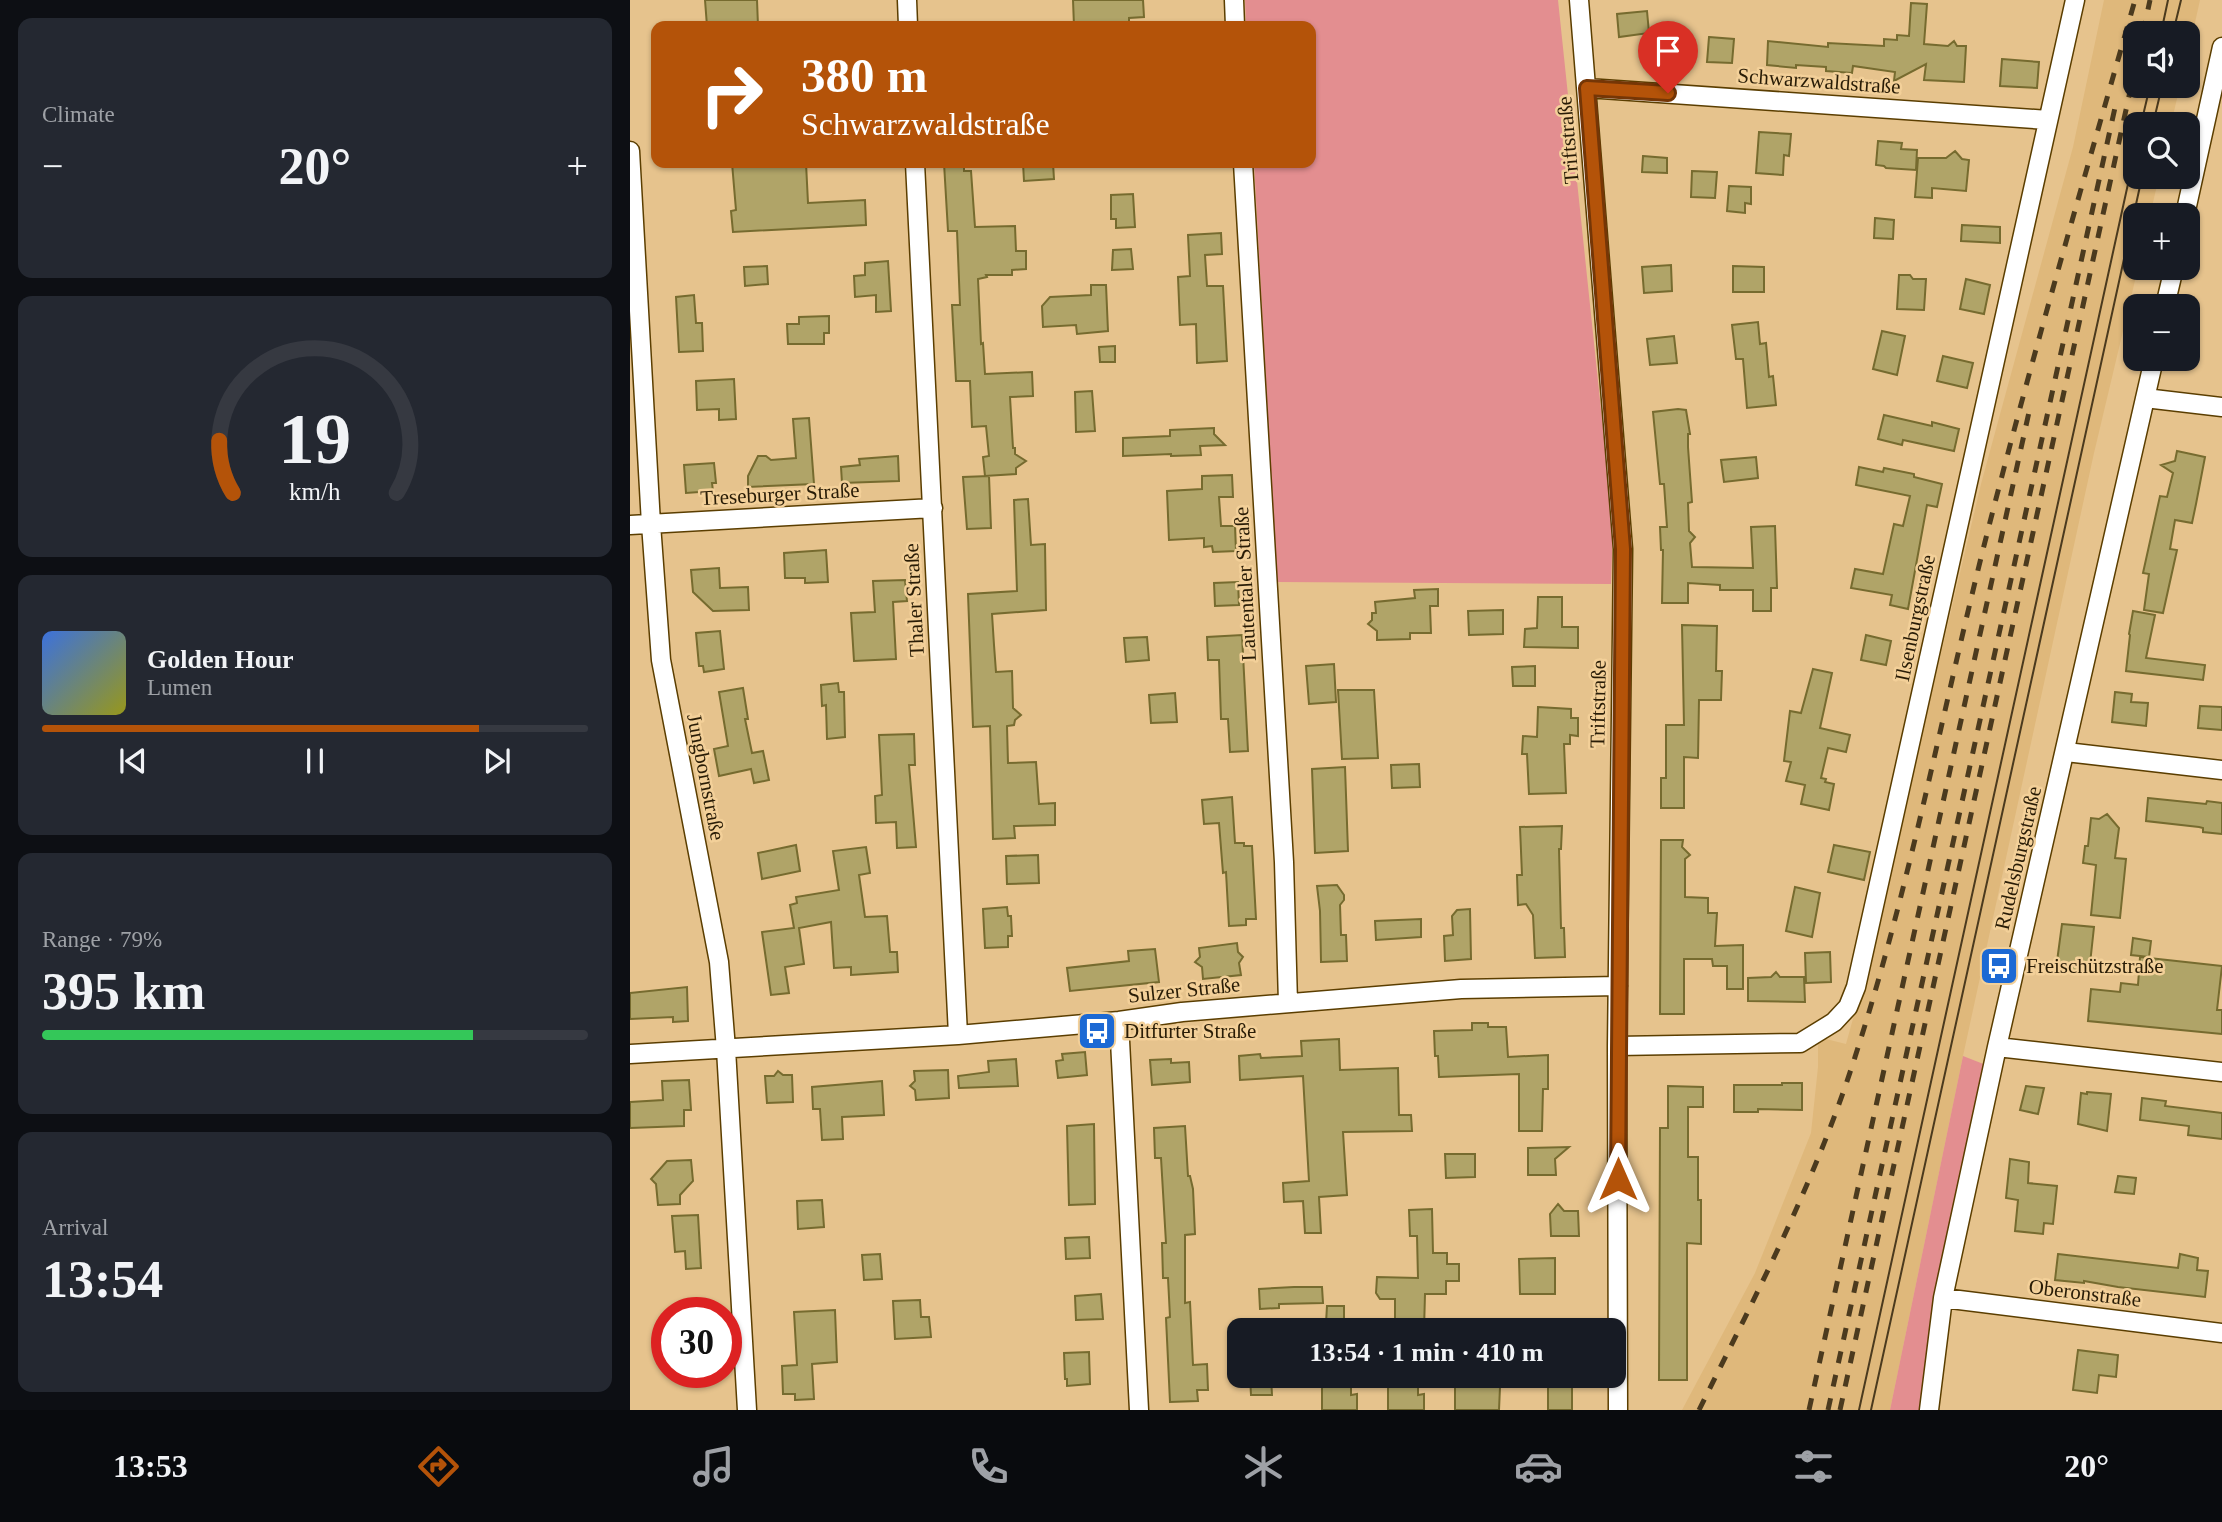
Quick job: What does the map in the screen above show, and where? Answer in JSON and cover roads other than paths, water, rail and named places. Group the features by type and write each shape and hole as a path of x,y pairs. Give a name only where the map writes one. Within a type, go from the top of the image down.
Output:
{"street":[{"path":"907,0 908,21"},
{"path":"1234,0 1235,21"},
{"name":"Triftstraße","path":"1579,0 1623,549 1618,986 1618,1410"},
{"name":"Ilsenburgstraße","path":"1618,1046 1800,1043 1834,1022 1848,1007 1856,987 2075,0"},
{"path":"2188,203 2222,47"},
{"name":"Schwarzwaldstraße","path":"1587,88 2048,120"},
{"name":"Jungbornstraße","path":"630,151 661,660 719,962 747,1410"},
{"name":"Thaler Straße","path":"915,168 958,1035"},
{"name":"Lautentaler Straße","path":"1243,168 1284,862 1288,1003"},
{"name":"Rudelsburgstraße","path":"1929,1410 1943,1298 1997,1047 2151,371"},
{"path":"2145,398 2222,407"},
{"name":"Treseburger Straße","path":"630,525 933,508"},
{"path":"2066,752 2222,770"},
{"name":"Sulzer Straße","path":"630,1054 958,1035 1119,1021 1182,1012 1461,989 1618,986"},
{"path":"1119,1021 1139,1410"},
{"path":"1997,1047 2222,1072"},
{"name":"Oberonstraße","path":"1943,1298 2222,1333"}],"tram line":[{"path":"2164,21 2168,0"},
{"path":"2176,21 2181,0"},
{"path":"2144,112 2147,98"},
{"path":"2156,112 2159,98"},
{"path":"1859,1410 2127,189"},
{"path":"1871,1410 2139,189"}],"railway":[{"path":"1699,1410 1804,1192 1855,1057 1910,861 2005,464 2135,0"},
{"path":"2146,21 2150,0"},
{"path":"1840,1410 2129,98"},
{"path":"1828,1410 2116,103"},
{"path":"1809,1410 2031,403"}],"place":[{"name":"Freischützstraße","path":"1999,966"},
{"name":"Ditfurter Straße","path":"1097,1031"}]}
